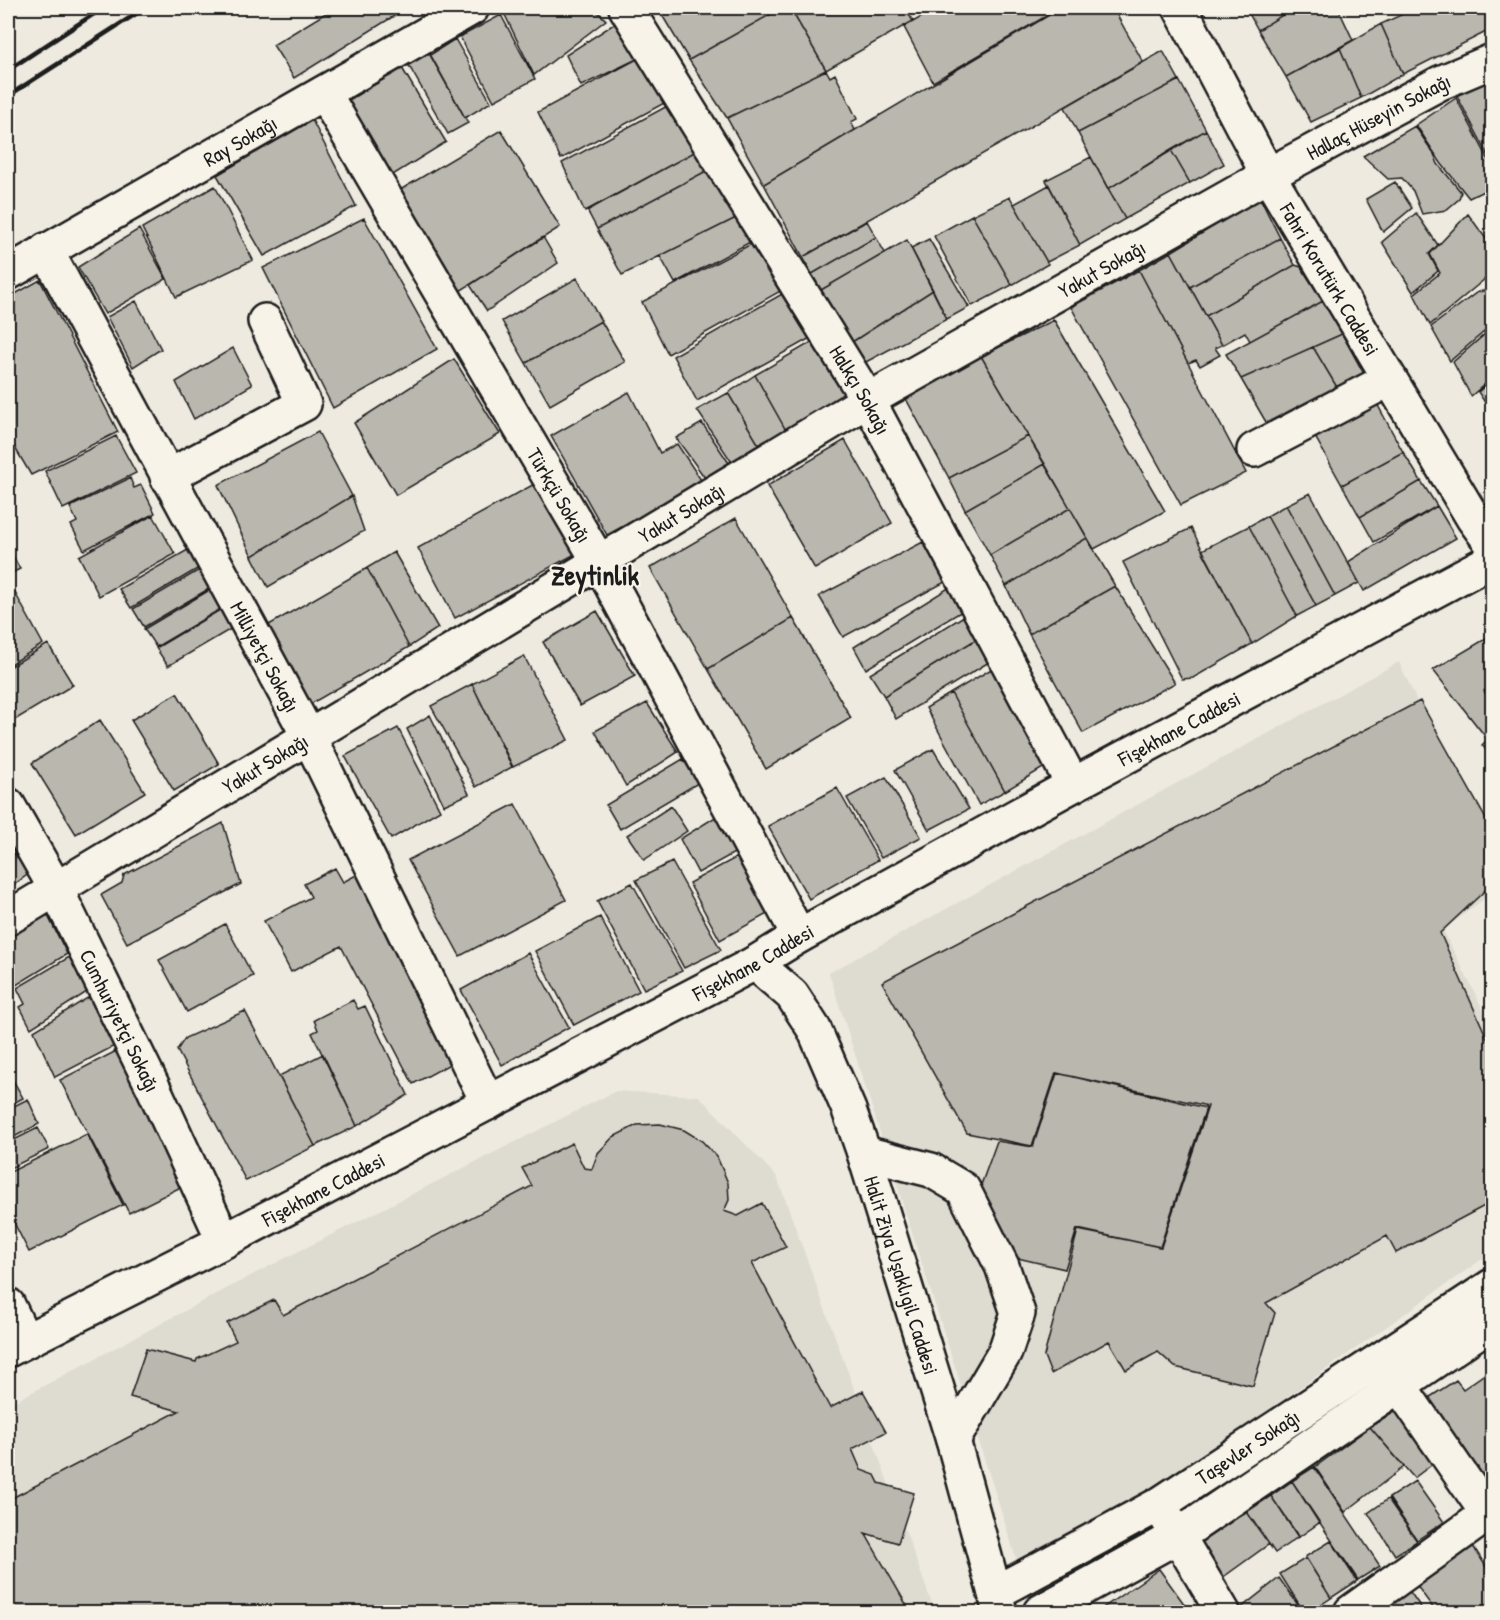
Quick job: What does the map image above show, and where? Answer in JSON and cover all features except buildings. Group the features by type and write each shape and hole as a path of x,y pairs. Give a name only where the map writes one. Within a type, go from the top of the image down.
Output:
{"street":[{"name":"Ray Sokağı","path":"8,273 472,8"},
{"name":"Halkçı Sokağı","path":"626,8 868,400 1073,785"},
{"name":"Fahri Korutürk Caddesi","path":"1180,8 1268,175 1473,518 1492,544"},
{"name":"Hallaç Hüseyin Sokağı","path":"1268,175 1440,83 1492,61"},
{"name":"Türkçü Sokağı","path":"324,93 599,562 799,936"},
{"name":"Yakut Sokağı","path":"8,918 868,400 1268,175"},
{"name":"Milliyetçi Sokağı","path":"46,250 309,736 488,1103"},
{"path":"167,477 304,404 264,321"},
{"path":"1254,450 1390,379"},
{"name":"Fişekhane Caddesi","path":"16,1346 224,1241 755,963 799,936 1073,785 1492,560"},
{"name":"Cumhuriyetçi Sokağı","path":"8,805 56,889 154,1089 224,1241"},
{"name":"Halit Ziya Uşaklıgil Caddesi","path":"755,963 792,995 814,1029 849,1110 953,1440 998,1603"},
{"path":"864,1153 931,1170 963,1189 1002,1266 1018,1313 1005,1352 953,1440"},
{"name":"Taşevler Sokağı","path":"1040,1612 1178,1536 1389,1372 1492,1286"},
{"path":"8,1305 16,1346"},
{"name":"Taşevler Sokağı","path":"998,1603 1160,1504 1389,1372 1492,1322"},
{"path":"1351,1612 1491,1515 1389,1372"},
{"path":"1160,1504 1224,1612"}],"shaded area":[{"path":"1399,662 1492,866 1492,893 1443,930 1492,1027 1492,1252 1024,1583 829,973"},
{"path":"616,1091 699,1096 777,1177 935,1612 8,1612 8,1405 256,1273"}],"railway":[{"path":"8,70 103,8"},
{"path":"8,96 145,8"}],"district":[{"name":"Zeytinlik","path":"595,575"}]}
